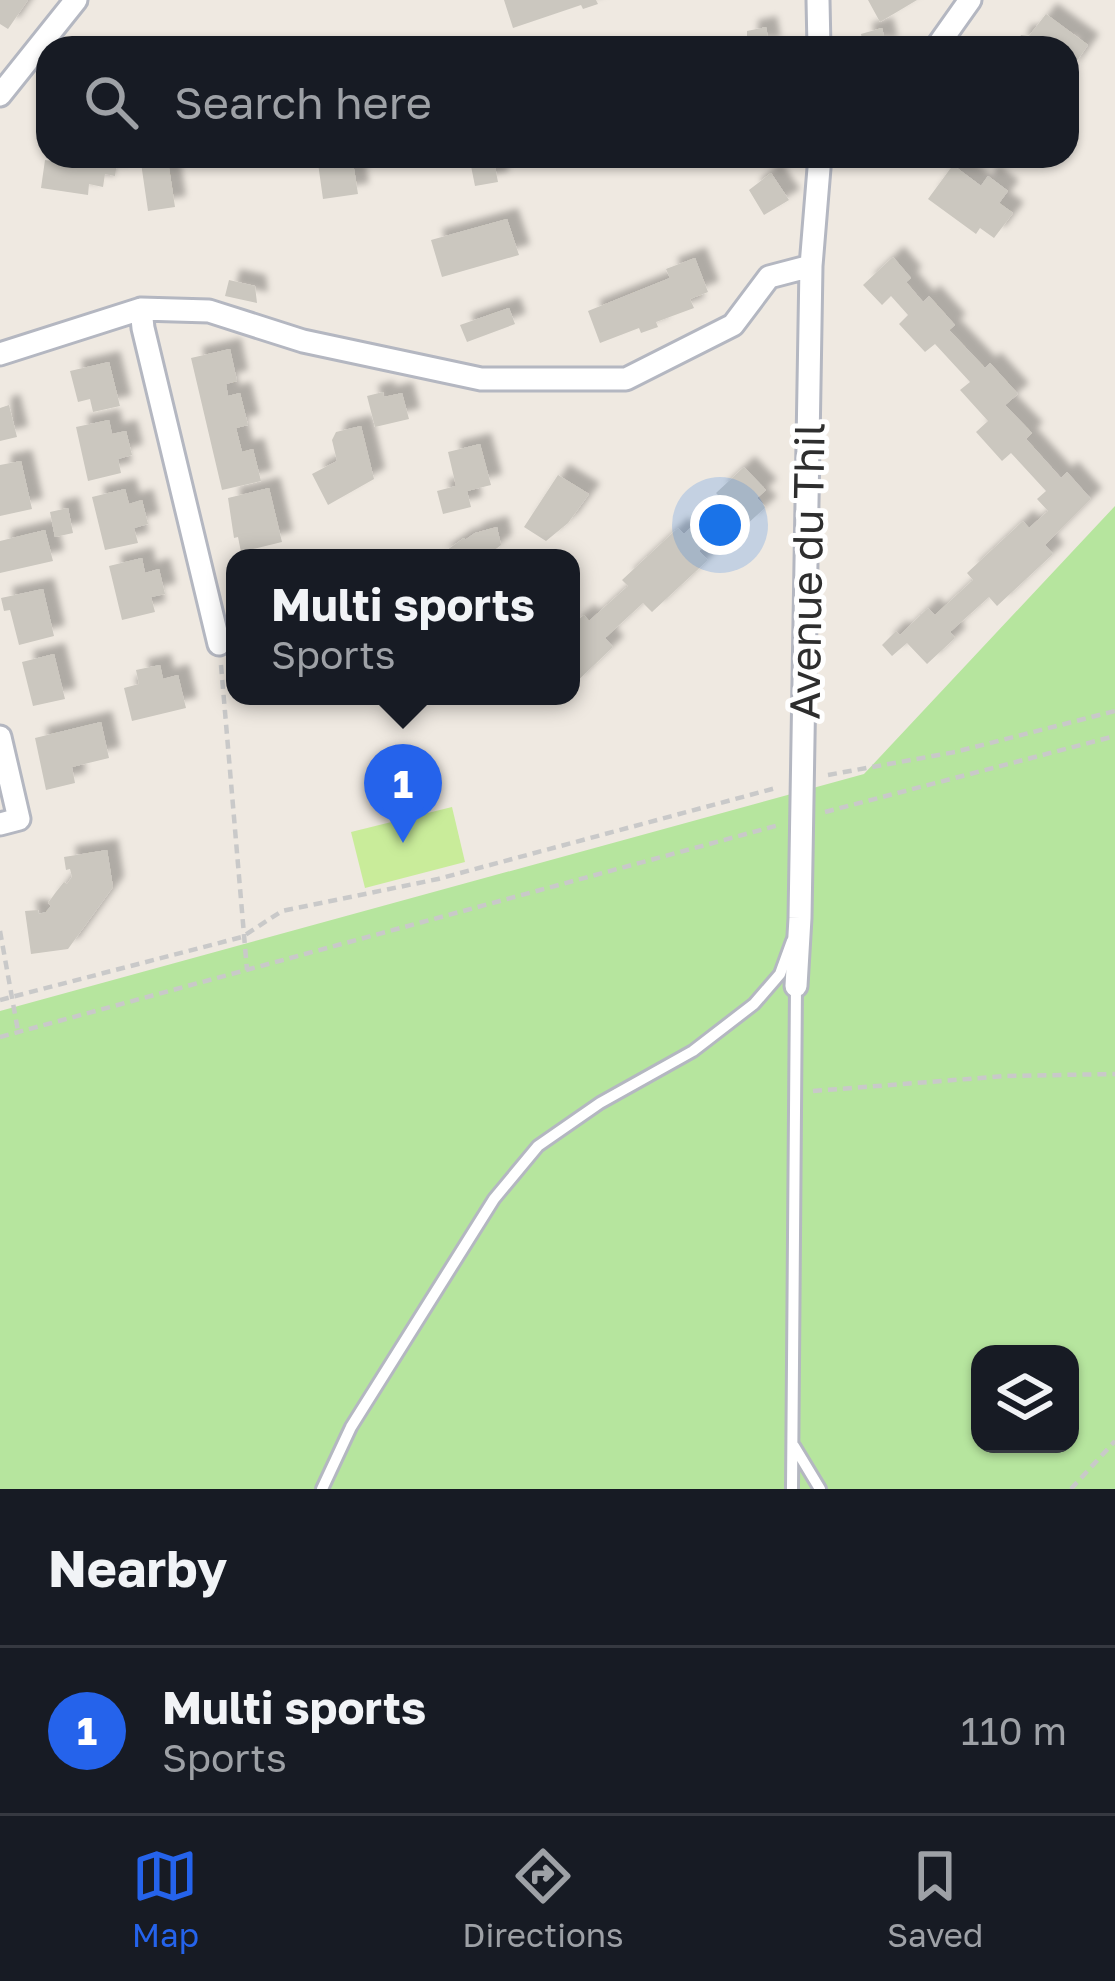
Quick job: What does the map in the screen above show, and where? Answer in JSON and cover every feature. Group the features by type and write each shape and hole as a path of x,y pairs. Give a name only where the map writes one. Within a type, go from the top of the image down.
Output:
{"street":[{"path":"47,36 76,0"},
{"path":"818,0 819,36"},
{"path":"944,36 970,0"},
{"path":"0,95 36,50"},
{"name":"Avenue du Thil","path":"796,986 811,266 819,168"},
{"path":"0,354 141,309 209,310 303,340 481,379 626,379 734,325 769,277 811,266"},
{"path":"141,309 219,644"},
{"path":"0,737 19,819 0,824"}],"lane":[{"path":"322,1489 351,1427 494,1199 538,1146 600,1103 693,1051 754,1004 780,974 800,918"},
{"path":"792,1489 796,986"},
{"path":"793,1444 820,1489"}],"path":[{"path":"219,644 247,970"},
{"path":"0,1000 242,937 282,911 438,879 859,767 955,752 1115,711"},
{"path":"0,1037 1115,736"},
{"path":"0,931 18,1032"},
{"path":"795,1093 1006,1076 1115,1074"},
{"path":"1071,1489 1115,1442"}],"green space":[{"path":"1115,506 1115,1489 0,1489 0,1011 864,774"},
{"path":"452,807 465,862 365,888 351,832"}],"building":[{"path":"0,0 28,0 8,29 0,24"},
{"path":"504,0 596,0 598,4 583,9 581,5 513,28"},
{"path":"868,0 917,0 880,22"},
{"path":"1046,14 1076,36 1029,36"},
{"path":"766,27 768,36 747,36 747,31"},
{"path":"882,28 884,36 861,36"},
{"path":"44,168 116,168 115,176 105,174 103,187 89,184 88,195 41,188"},
{"path":"142,168 169,168 175,207 148,211"},
{"path":"319,168 354,168 358,194 323,199"},
{"path":"471,168 495,168 498,182 475,186"},
{"path":"951,168 957,168 981,186 988,176 1008,191 999,203 1013,213 994,238 980,228 976,234 928,199"},
{"path":"771,173 789,200 764,215 749,190"},
{"path":"507,219 519,255 442,277 431,240"},
{"path":"893,257 923,302 929,296 955,325 949,330 985,368 990,363 1018,394 1005,405 1032,433 1026,439 1061,478 1067,472 1091,499 1045,545 1053,554 997,606 989,597 950,632 955,638 927,664 907,643 892,656 882,645 928,608 935,615 973,580 967,573 1023,521 1029,528 1048,511 1037,499 1046,491 1011,453 1002,461 976,432 988,421 960,390 970,382 935,344 925,352 899,324 908,315 891,296 882,305 863,285"},
{"path":"695,258 708,292 690,299 694,308 656,322 658,327 641,333 639,328 600,343 588,311 670,278 666,269"},
{"path":"229,280 255,286 257,303 225,296"},
{"path":"509,308 515,324 467,342 460,325"},
{"path":"230,349 237,381 226,384 228,396 240,393 248,425 236,428 242,452 253,449 261,481 222,490 191,358"},
{"path":"109,362 120,406 93,412 90,399 78,402 70,371"},
{"path":"383,392 384,397 402,393 409,419 375,427 367,396"},
{"path":"9,405 17,437 0,441 0,408"},
{"path":"109,420 112,434 126,431 132,455 118,459 121,473 88,481 76,427"},
{"path":"361,426 374,479 328,505 312,474 337,461 332,440 336,432"},
{"path":"480,444 491,485 467,491 471,507 443,514 437,491 456,486 448,452"},
{"path":"21,461 32,509 0,516 0,465"},
{"path":"744,467 766,490 757,498 766,507 746,525 738,516 699,551 708,560 652,612 643,603 605,638 613,647 580,678 580,618 584,615 589,621 628,586 622,580 678,528 684,534 722,499 716,493"},
{"path":"558,475 589,494 568,523 546,541 524,527"},
{"path":"269,488 282,542 240,549 238,537 234,538 228,498"},
{"path":"125,489 129,504 142,500 148,524 134,528 138,543 105,550 92,497"},
{"path":"68,508 73,533 55,537 50,512"},
{"path":"497,527 501,545 449,549 464,538"},
{"path":"45,530 53,561 0,573 0,541"},
{"path":"142,558 145,573 159,569 165,594 151,597 155,612 122,620 109,566"},
{"path":"43,589 54,636 19,645 10,610 4,611 1,598"},
{"path":"54,654 65,699 33,706 22,662"},
{"path":"160,665 163,679 178,675 186,708 132,721 124,688 139,684 136,670"},
{"path":"101,722 109,758 72,767 75,783 46,790 35,738"},
{"path":"107,850 113,887 68,949 31,954 25,911 46,912 56,892 67,884 72,877 64,857"}],"place":[{"name":"Multi sports","path":"403,843"}]}
